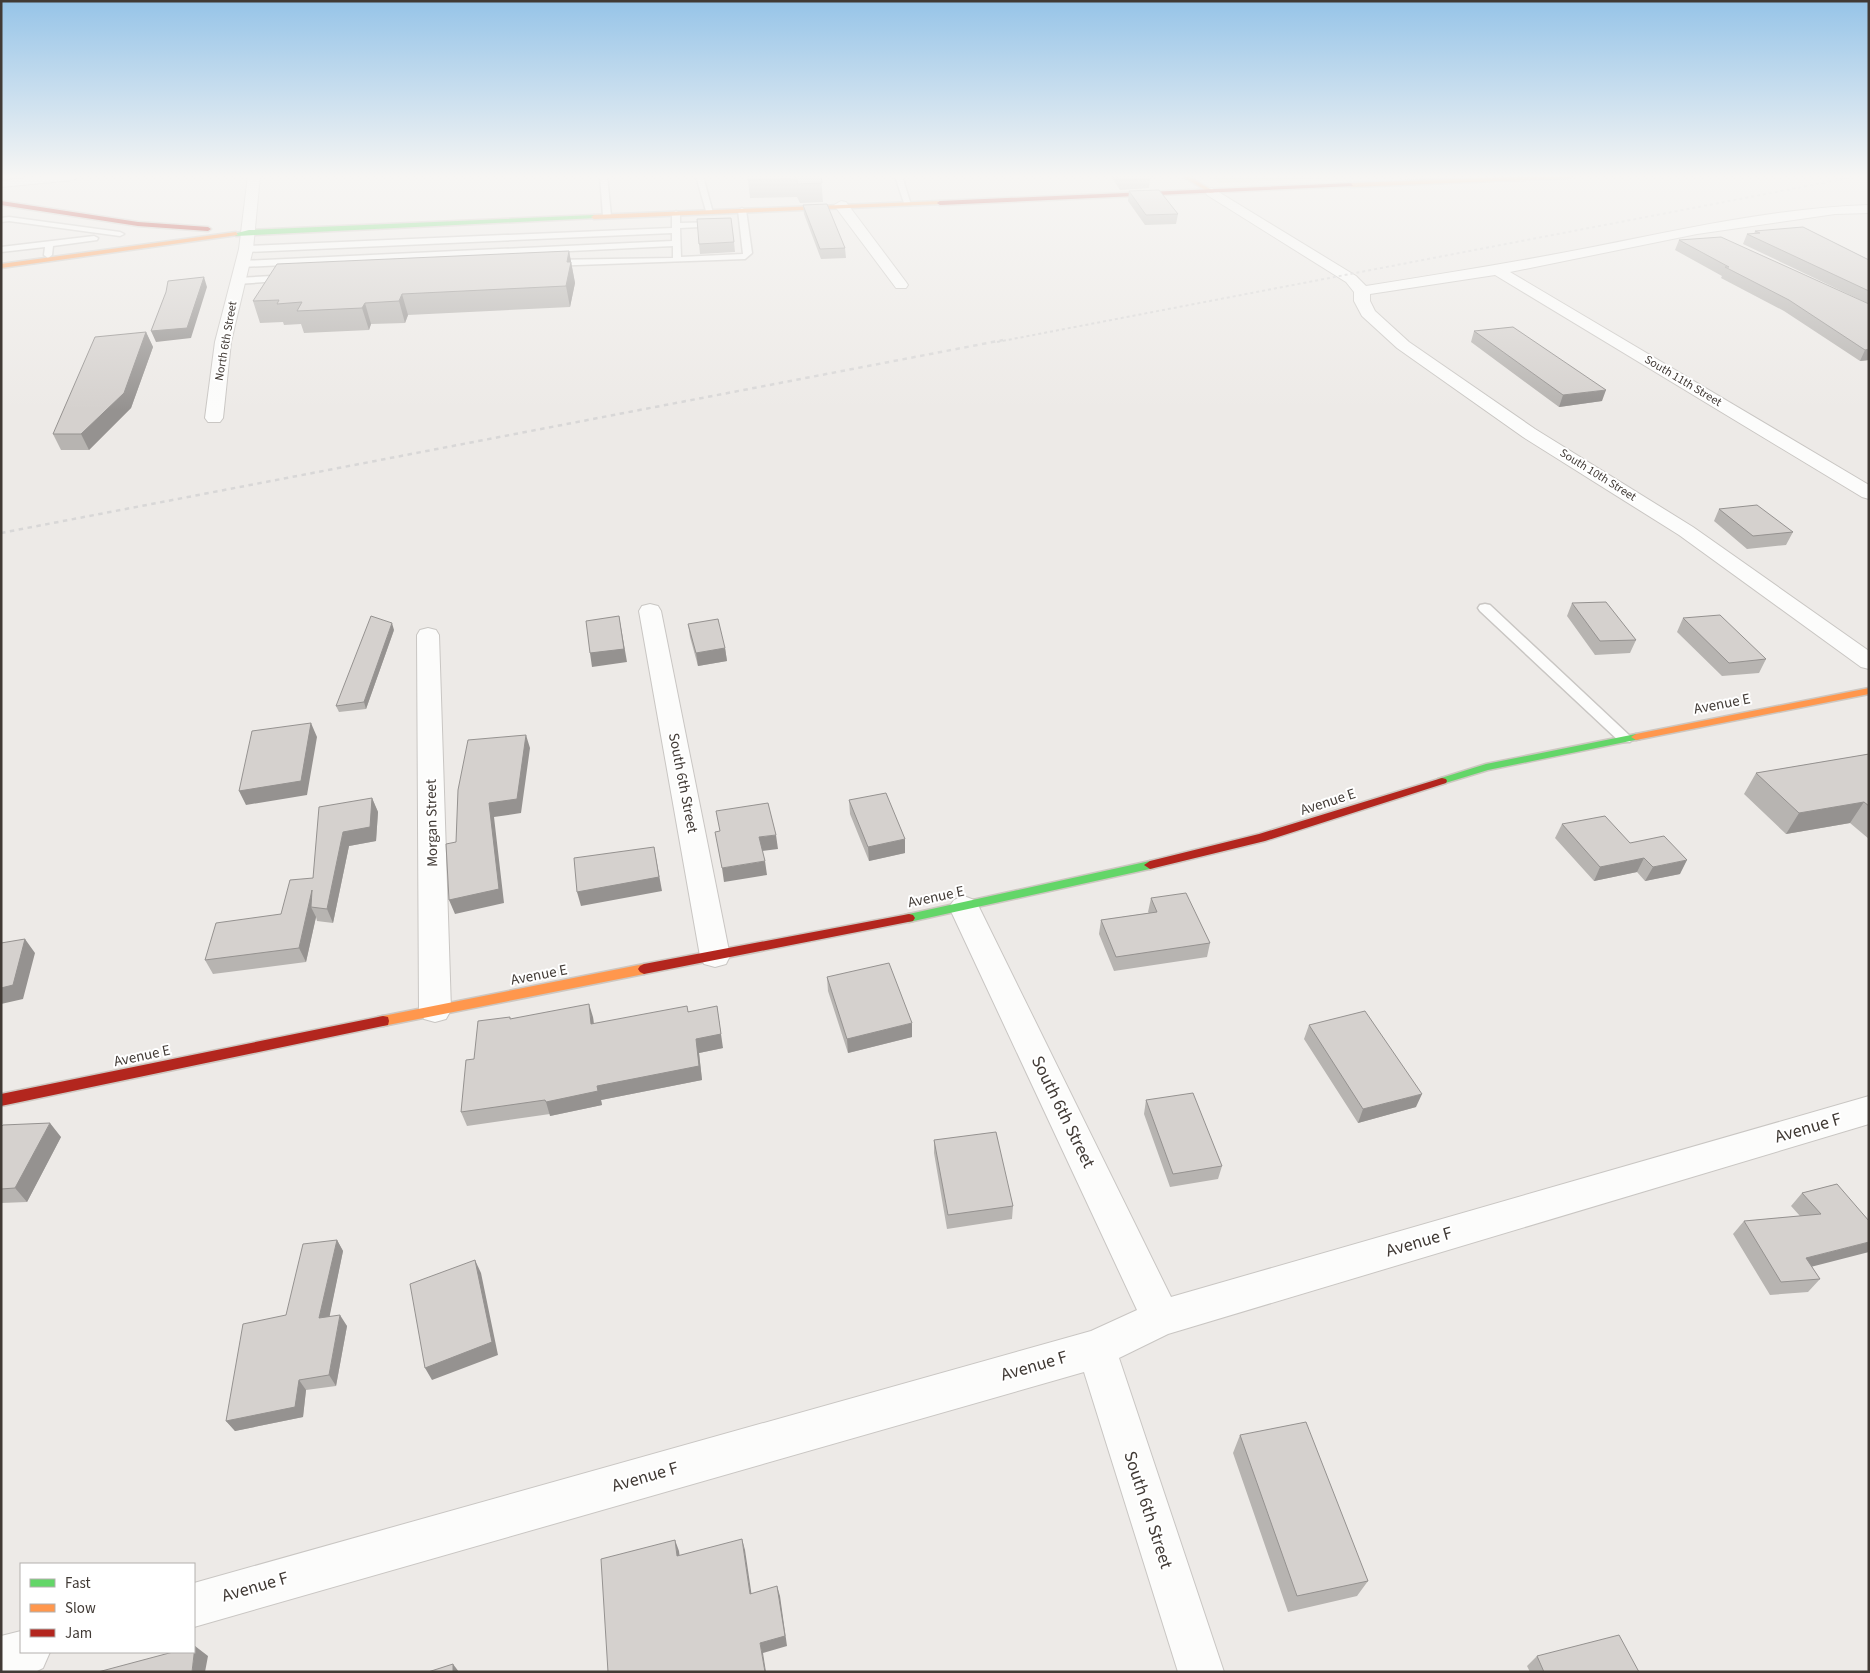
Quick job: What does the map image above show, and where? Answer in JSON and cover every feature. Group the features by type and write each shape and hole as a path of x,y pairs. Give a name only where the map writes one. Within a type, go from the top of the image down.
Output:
{"main road":[{"path":"47,259 66,254"},
{"path":"1,266 88,254"},
{"name":"Avenue E","path":"1,1100 435,1010 964,907 1108,873 1198,855 1279,833 1486,767 1869,691"}],"street":[{"path":"878,254 901,285"},
{"name":"South 10th Street","path":"1312,254 1344,274 1362,291 1362,301 1368,313 1403,345 1529,433 1686,531 1869,662"},
{"path":"1362,291 1497,270 1576,254"},
{"name":"North 6th Street","path":"214,418 223,342 244,256"},
{"name":"South 11th Street","path":"1497,270 1869,493"},
{"name":"South 6th Street","path":"650,611 715,956"},
{"name":"Morgan Street","path":"428,635 435,1010"},
{"name":"South 6th Street","path":"964,907 1161,1318"},
{"name":"Avenue F","path":"195,1604 1096,1349 1161,1318 1869,1110"},
{"name":"South 6th Street","path":"1096,1349 1201,1672"},
{"path":"1,1659 23,1653"}],"lane":[{"path":"47,259 48,254"},
{"path":"244,256 266,254"},
{"path":"392,260 395,254"},
{"path":"244,256 392,260 493,254"},
{"path":"567,262 568,254"},
{"path":"676,254 677,260"},
{"path":"538,264 677,260 745,256 747,254"},
{"path":"237,281 297,278"},
{"path":"1486,608 1625,739"}],"building":[{"path":"500,254 568,254 567,262 571,262 566,286 402,294 399,301 365,303 362,308 297,311 302,302 277,304 279,300 253,301 277,264"},
{"path":"1705,254 1759,254 1869,304 1869,349 1865,350 1789,300 1725,267 1729,267"},
{"path":"1790,254 1857,254 1869,260 1869,291"},
{"path":"204,277 187,328 151,331 166,292 168,281"},
{"path":"1513,327 1606,390 1563,395 1474,331"},
{"path":"146,332 124,393 81,434 53,434 95,337"},
{"path":"1757,505 1793,532 1753,536 1719,509"},
{"path":"1606,602 1636,640 1600,641 1572,603"},
{"path":"1720,615 1766,659 1729,663 1683,618"},
{"path":"371,616 392,623 364,702 336,706"},
{"path":"619,616 624,649 590,653 586,621"},
{"path":"718,619 725,648 696,653 688,624"},
{"path":"311,723 301,781 239,791 252,731"},
{"path":"526,735 517,799 489,803 499,889 449,900 446,844 456,842 458,790 468,740"},
{"path":"1869,754 1869,806 1864,802 1799,813 1756,773"},
{"path":"886,793 905,839 868,847 849,800"},
{"path":"372,798 370,827 343,832 327,909 311,907 312,890 299,948 205,960 216,923 281,914 290,880 313,878 319,807"},
{"path":"768,803 776,835 759,837 765,861 722,868 715,832 720,831 716,811"},
{"path":"1605,816 1630,843 1664,836 1687,860 1653,867 1644,858 1600,867 1562,824"},
{"path":"654,847 659,877 577,892 574,858"},
{"path":"1186,893 1210,943 1116,957 1101,920 1157,912 1151,898"},
{"path":"25,939 13,985 1,988 1,943"},
{"path":"889,963 912,1023 847,1039 827,977"},
{"path":"589,1004 591,1024 687,1006 688,1012 717,1006 721,1034 696,1039 699,1066 597,1086 598,1091 546,1102 545,1100 461,1112 466,1060 474,1059 478,1021 510,1017 510,1019"},
{"path":"1365,1011 1422,1094 1363,1109 1309,1025"},
{"path":"1193,1093 1222,1166 1173,1174 1146,1100"},
{"path":"50,1123 15,1188 1,1189 1,1127 3,1125"},
{"path":"996,1132 1013,1206 948,1215 934,1140"},
{"path":"1837,1184 1869,1221 1869,1242 1806,1258 1820,1279 1781,1282 1744,1221 1821,1214 1802,1193"},
{"path":"337,1240 319,1318 340,1315 329,1375 299,1380 295,1407 226,1421 243,1324 286,1315 303,1244"},
{"path":"475,1260 492,1342 425,1368 410,1284"},
{"path":"1306,1422 1368,1581 1297,1596 1240,1435"},
{"path":"742,1539 750,1594 777,1586 785,1636 760,1643 765,1672 608,1672 601,1559 675,1540 677,1556"},
{"path":"1619,1635 1639,1672 1544,1672 1537,1656"},
{"path":"169,1653 194,1653 192,1672 98,1672"},
{"path":"453,1664 453,1672 428,1672"}],"railway":[{"path":"997,342 1454,254"},
{"path":"1,533 1003,340"}],"traffic: fast":[{"path":"1442,781 1486,767 1636,737"},
{"path":"909,918 1150,865"}],"traffic: slow":[{"path":"1,266 89,254"},
{"path":"1636,737 1869,691"},
{"path":"383,1021 644,969"}],"traffic: jam":[{"path":"1150,865 1261,838 1442,781"},
{"path":"644,969 909,918"},
{"path":"1,1100 383,1021"}]}
